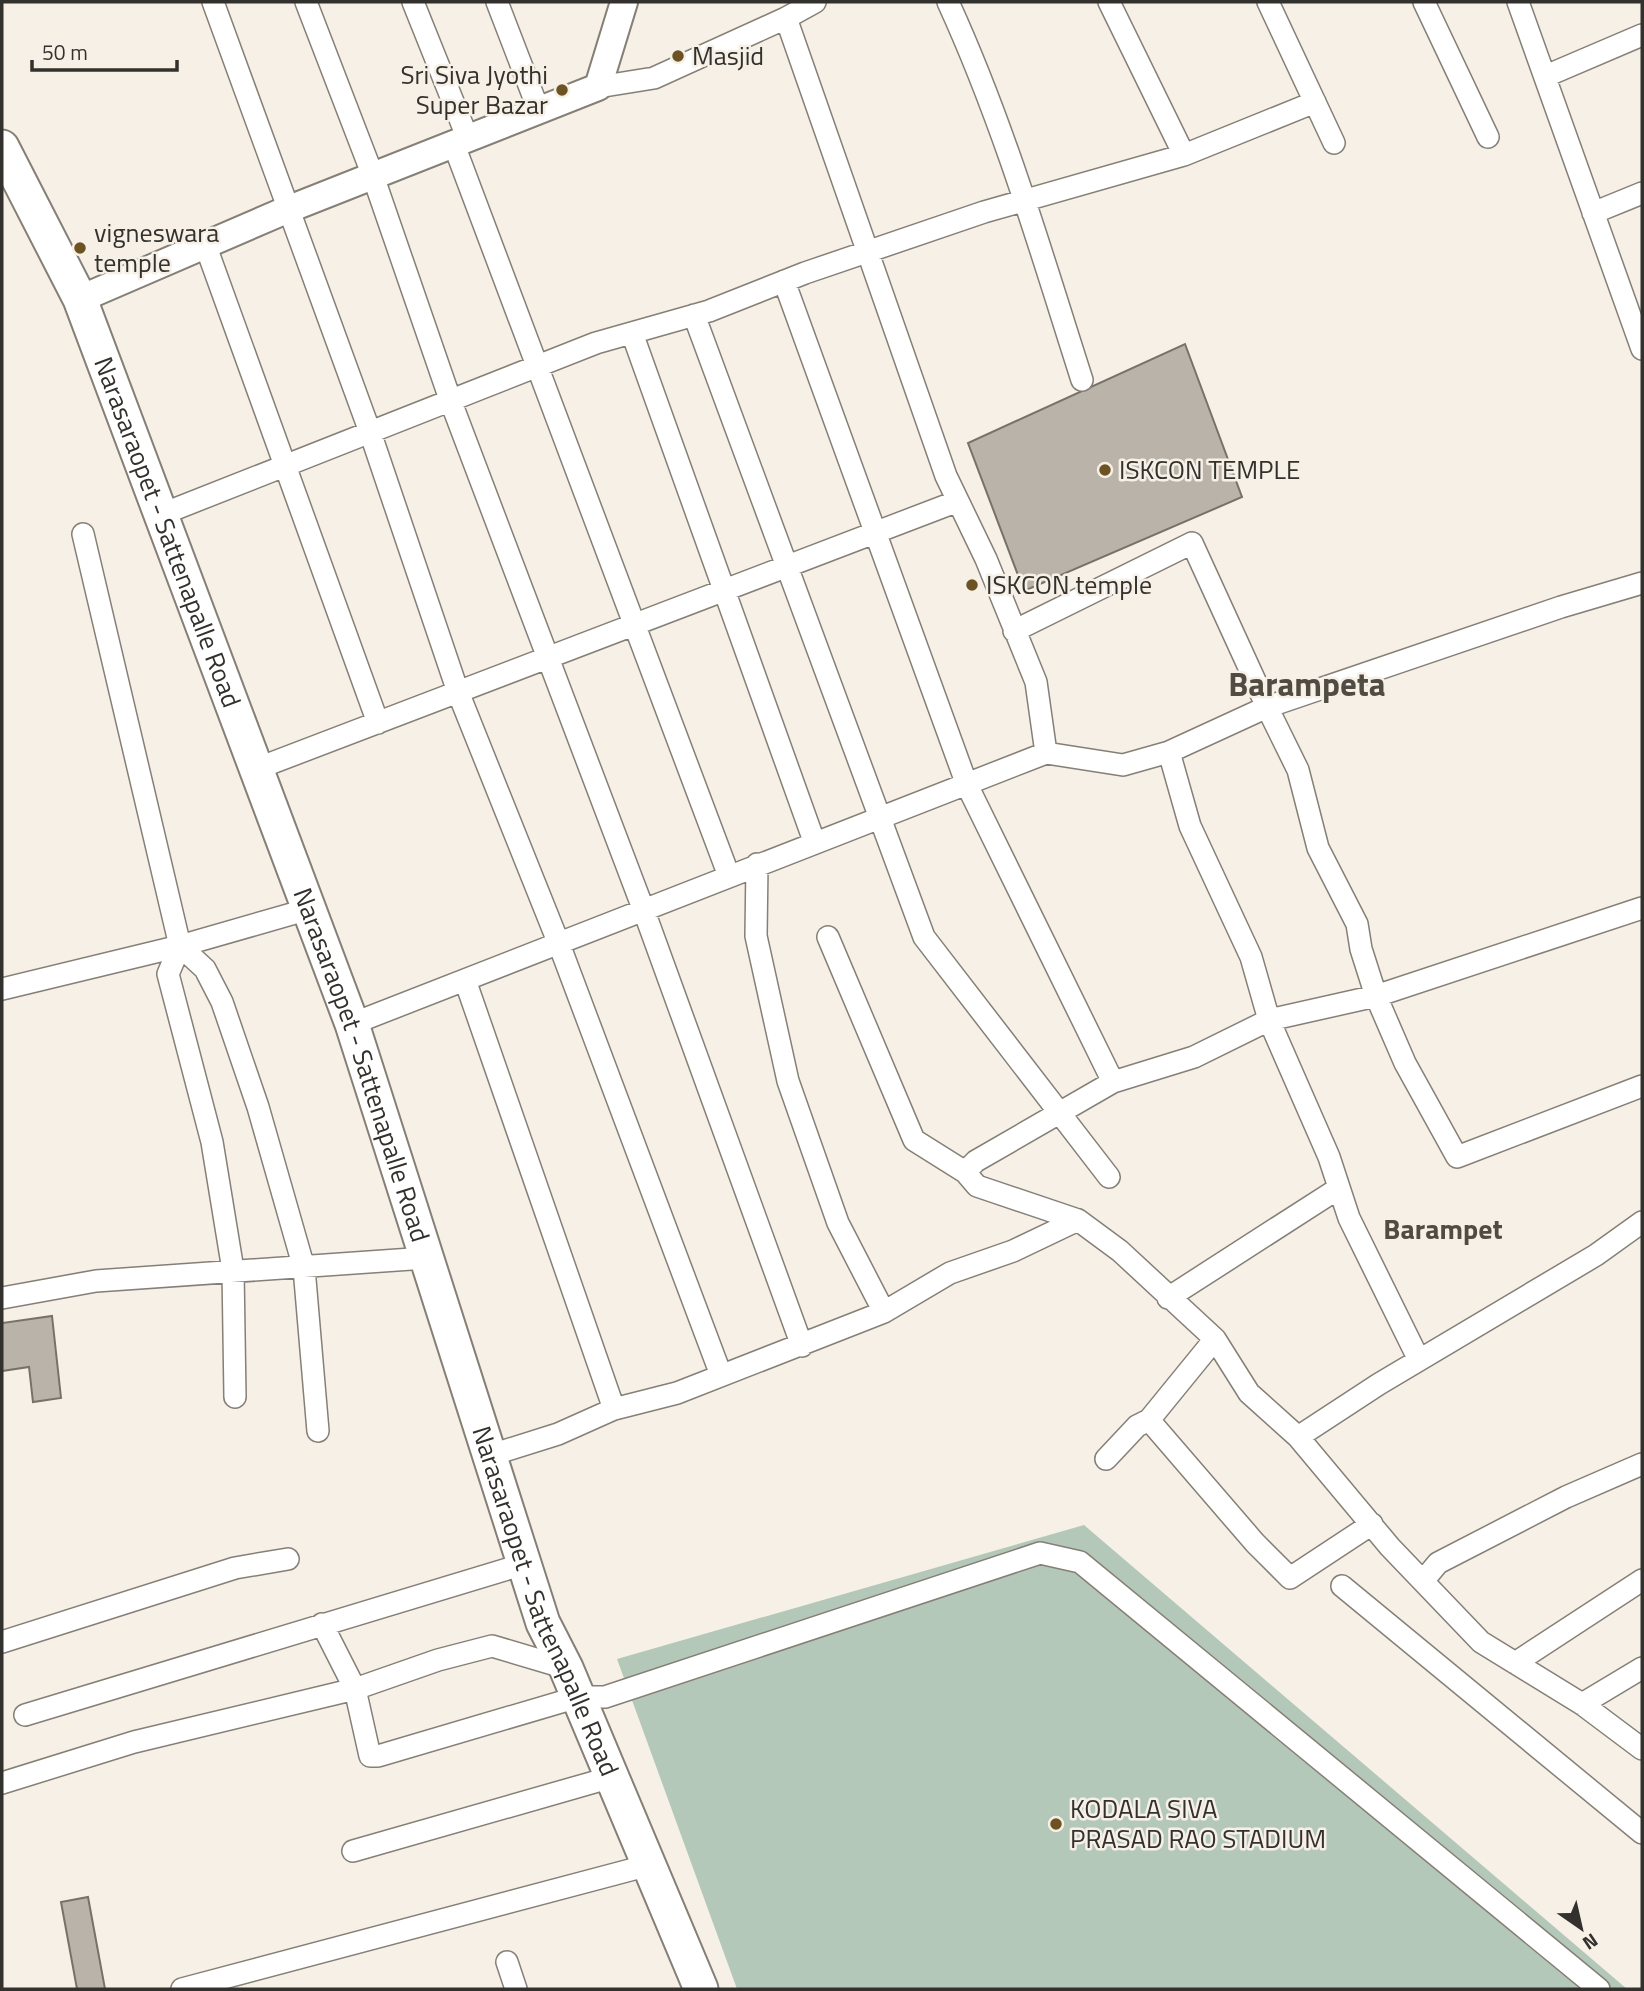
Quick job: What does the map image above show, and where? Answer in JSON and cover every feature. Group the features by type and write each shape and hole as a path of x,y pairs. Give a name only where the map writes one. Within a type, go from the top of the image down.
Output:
{"main road":[{"name":"Narasaraopet - Sattenapalle Road","path":"2,147 80,299 352,1024 543,1623 572,1683 701,1989"}],"street":[{"path":"213,2 370,432 458,692 559,944 721,1375"},
{"path":"306,2 373,176 451,402 644,911 802,1346"},
{"path":"413,2 536,367 636,624 729,876"},
{"path":"497,2 539,111"},
{"path":"598,87 624,2"},
{"path":"80,299 288,209 598,87 654,78 815,2"},
{"path":"948,2 975,62 1025,200 1082,380"},
{"path":"1108,2 1184,155"},
{"path":"1268,2 1334,143"},
{"path":"1424,2 1488,137"},
{"path":"1518,2 1642,349"},
{"path":"786,18 946,476 986,559 1036,682 1046,753"},
{"path":"1546,76 1642,35"},
{"path":"160,515 536,367 1025,200 1184,155 1315,102"},
{"path":"1593,213 1642,193"},
{"path":"205,244 378,723"},
{"path":"784,281 967,785 1113,1082"},
{"path":"694,315 789,565 878,817 925,937 1108,1177"},
{"path":"632,333 814,841"},
{"path":"256,769 958,501"},
{"path":"83,534 180,946 205,969 222,1002 258,1107 304,1268 318,1431"},
{"path":"1014,631 1192,543 1298,770 1318,848 1357,924 1361,949 1377,996 1405,1063 1457,1157 1642,1086"},
{"path":"352,1024 644,911 814,841 1046,753 1123,765 1169,752 1267,707 1561,607 1642,583"},
{"path":"1169,752 1190,826 1251,957 1269,1020 1329,1157 1349,1217 1419,1360"},
{"path":"757,864 755,936 788,1081 838,1223 884,1312"},
{"path":"964,1172 976,1161 1113,1082 1194,1057 1269,1020 1377,996 1642,908"},
{"path":"2,989 180,946 309,909"},
{"path":"828,937 914,1140 964,1172 977,1186 1078,1220 1120,1251 1215,1339 1250,1392 1298,1437 1372,1524 1481,1642 1582,1704 1642,1749"},
{"path":"180,946 169,974 212,1142 233,1270 234,1397"},
{"path":"465,980 614,1409"},
{"path":"1168,1298 1339,1188"},
{"path":"488,1456 558,1434 614,1409 677,1393 802,1346 884,1312 950,1273 1013,1251 1078,1220"},
{"path":"1298,1437 1419,1360 1596,1255 1642,1222"},
{"path":"2,1298 96,1281 426,1258"},
{"path":"1105,1459 1137,1426 1149,1420 1215,1339"},
{"path":"1149,1420 1255,1543 1290,1578 1372,1524"},
{"path":"1423,1581 1437,1563 1566,1497 1642,1464"},
{"path":"2,1783 134,1742 355,1689 438,1660 492,1646 605,1697 1040,1553 1080,1562 1599,1989"},
{"path":"2,1642 235,1568 288,1559"},
{"path":"25,1715 524,1564"},
{"path":"1515,1663 1642,1580"},
{"path":"1342,1586 1642,1833"},
{"path":"322,1624 355,1689 370,1756 378,1756 572,1683"},
{"path":"1582,1704 1642,1668"},
{"path":"353,1851 612,1777"},
{"path":"181,1989 649,1865"},
{"path":"507,1962 516,1989"}],"green space":[{"name":"KODALA SIVA PRASAD RAO STADIUM","path":"1084,1525 1627,1989 737,1989 617,1659"}],"building":[{"name":"ISKCON TEMPLE","path":"1185,344 1242,497 1024,591 968,443"},
{"path":"52,1316 61,1398 33,1402 29,1367 2,1371 2,1323"},
{"path":"88,1897 105,1989 77,1989 61,1902"}],"place":[{"name":"Masjid","path":"678,56"},
{"name":"Sri Siva Jyothi Super Bazar","path":"562,90"},
{"name":"vigneswara temple","path":"80,248"},
{"name":"ISKCON TEMPLE","path":"1105,470"},
{"name":"ISKCON temple","path":"972,585"},
{"name":"KODALA SIVA PRASAD RAO STADIUM","path":"1056,1824"}],"district":[{"name":"Barampeta","path":"1307,684"},
{"name":"Barampet","path":"1443,1229"}]}
